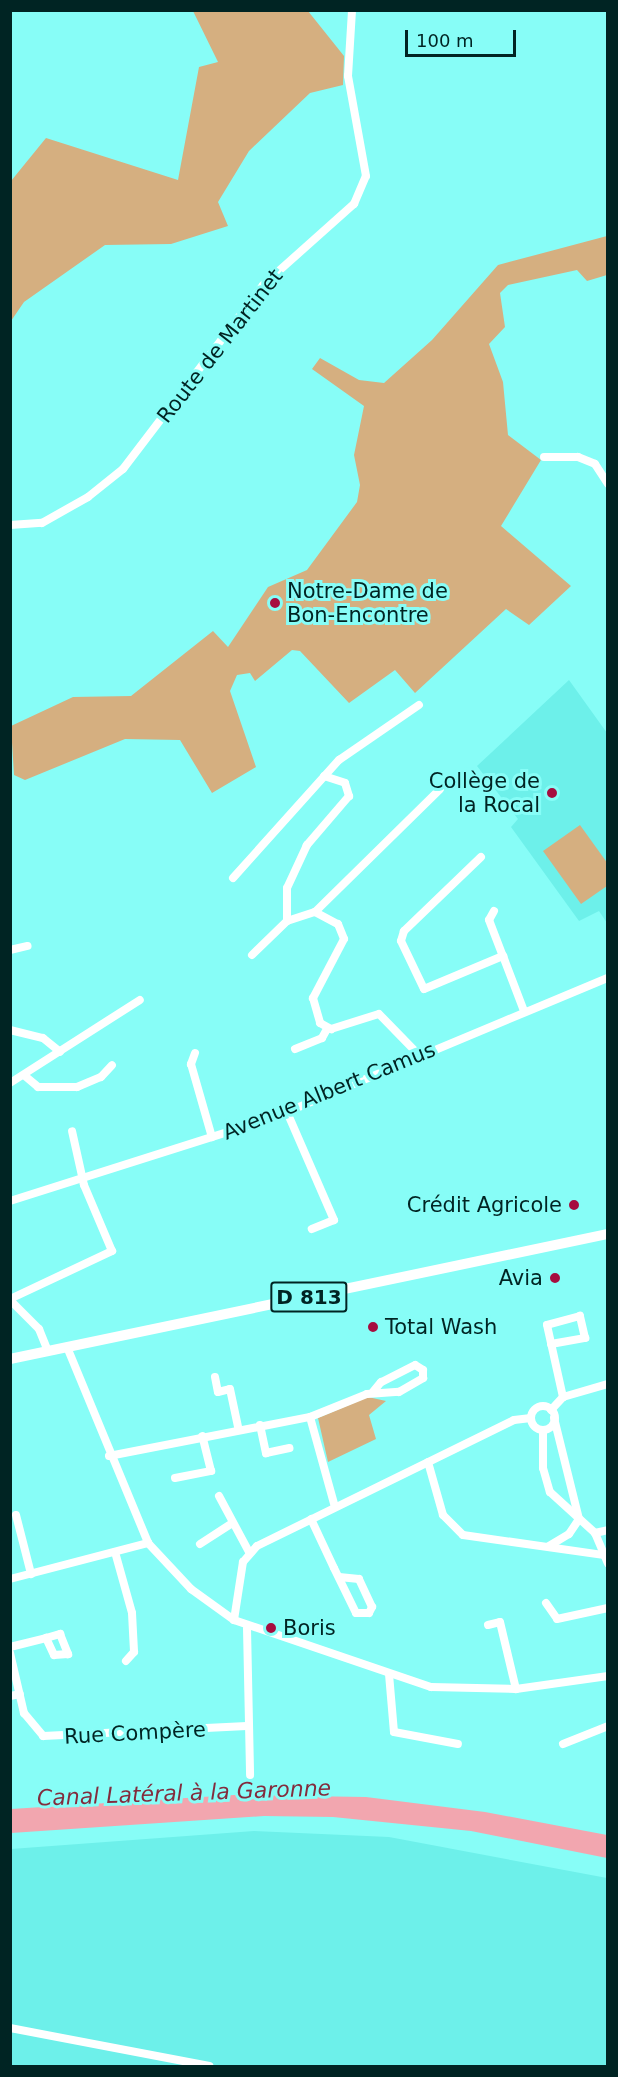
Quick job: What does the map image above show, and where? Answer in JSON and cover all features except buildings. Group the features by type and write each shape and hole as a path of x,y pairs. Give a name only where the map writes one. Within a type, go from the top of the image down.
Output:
{"main road":[{"name":"D 813","path":"10,1359 608,1234"}],"street":[{"name":"Route de Martinet","path":"10,525 42,523 88,497 123,469 263,285 354,204 366,176 348,76 352,10"},
{"path":"544,457 578,456 595,464 608,484"},
{"path":"233,878 324,776 419,705"},
{"path":"288,921 287,888 307,844 349,796 345,783 324,776"},
{"path":"252,955 288,921 315,912 440,789"},
{"path":"481,857 404,931 401,941 424,989 503,956"},
{"path":"494,911 489,920 524,1011"},
{"path":"315,912 338,924 344,939 313,998 315,1016 327,1029"},
{"path":"10,951 28,946"},
{"name":"Avenue Albert Camus","path":"10,1201 287,1112 524,1011 608,978"},
{"path":"10,1083 25,1076 140,1000"},
{"path":"295,1050 322,1038 327,1029 379,1014 420,1056"},
{"path":"10,1030 43,1038 60,1052"},
{"path":"195,1053 191,1064 212,1137"},
{"path":"25,1076 38,1087 56,1089 82,1085 112,1065"},
{"path":"287,1112 334,1220 312,1229"},
{"path":"48,1351 39,1329 10,1300 111,1253 83,1178 72,1131"},
{"path":"551,1344 585,1338 580,1316 548,1323 551,1344 563,1397 543,1430 543,1468 550,1492 595,1533 605,1559"},
{"path":"67,1347 109,1456 148,1543 191,1588 234,1620 248,1628 333,1650 389,1674 431,1687 516,1689 608,1676"},
{"path":"109,1456 238,1428 310,1416 372,1393 399,1392 423,1378 423,1370 415,1365 381,1382 372,1393"},
{"path":"215,1377 218,1392 230,1389 238,1428"},
{"path":"563,1397 608,1384"},
{"path":"249,1552 311,1519 514,1420 531,1418 540,1407 553,1414 579,1519 569,1534 549,1546"},
{"path":"310,1416 335,1508"},
{"path":"531,1418 543,1430"},
{"path":"260,1425 266,1453 289,1448"},
{"path":"175,1478 211,1471 202,1436"},
{"path":"428,1462 440,1510 455,1529 471,1538 549,1546 605,1559"},
{"path":"219,1496 231,1523 249,1552 234,1620"},
{"path":"16,1515 31,1574"},
{"path":"311,1519 356,1613 369,1613 372,1607 359,1579 339,1577"},
{"path":"200,1544 231,1523"},
{"path":"595,1533 608,1530"},
{"path":"10,1579 148,1543"},
{"path":"115,1552 132,1613 134,1652 126,1661"},
{"path":"546,1602 551,1617 557,1619 608,1608"},
{"path":"488,1625 500,1622 516,1689"},
{"path":"248,1628 247,1726 250,1775"},
{"path":"10,1647 46,1638"},
{"name":"Rue Compère","path":"10,1653 15,1695 32,1728 60,1739 247,1726"},
{"path":"389,1674 394,1732 458,1744"},
{"path":"563,1744 608,1726"},
{"path":"10,2028 209,2067"}],"shaded area":[{"path":"193,11 308,11 344,56 343,85 310,93 249,151 218,202 228,226 171,244 105,245 24,302 11,321 11,181 46,138 178,180 199,67 218,62"},
{"path":"607,236 607,275 587,281 577,270 508,285 500,293 505,327 489,344 503,382 508,435 541,460 501,526 571,586 529,625 506,609 415,693 395,670 349,703 300,651 292,650 255,681 250,673 237,675 230,691 256,767 212,793 180,740 125,739 25,780 14,775 11,726 73,697 131,696 213,631 228,647 268,587 307,570 357,502 360,485 354,455 364,406 312,369 320,358 359,380 384,383 432,340 498,265"},
{"name":"Collège de la Rocal","path":"569,680 607,733 607,923 599,911 579,921 511,827 518,819 477,766"},
{"path":"580,825 608,864 607,886 581,904 543,851"},
{"path":"368,1397 386,1401 369,1415 376,1439 328,1462 318,1418"},
{"path":"234,1795 366,1797 485,1812 607,1835 607,1858 471,1831 333,1817 264,1816 11,1833 11,1809"},
{"path":"254,1831 389,1837 607,1878 607,2066 11,2066 11,1849"}],"place":[{"name":"Notre-Dame de Bon-Encontre","path":"275,603"},
{"name":"Collège de la Rocal","path":"552,793"},
{"name":"Crédit Agricole","path":"574,1205"},
{"name":"Avia","path":"555,1278"},
{"name":"Total Wash","path":"373,1327"},
{"name":"Boris","path":"271,1628"}],"water label":[{"name":"Canal Latéral à la Garonne","path":"184,1793"}]}
